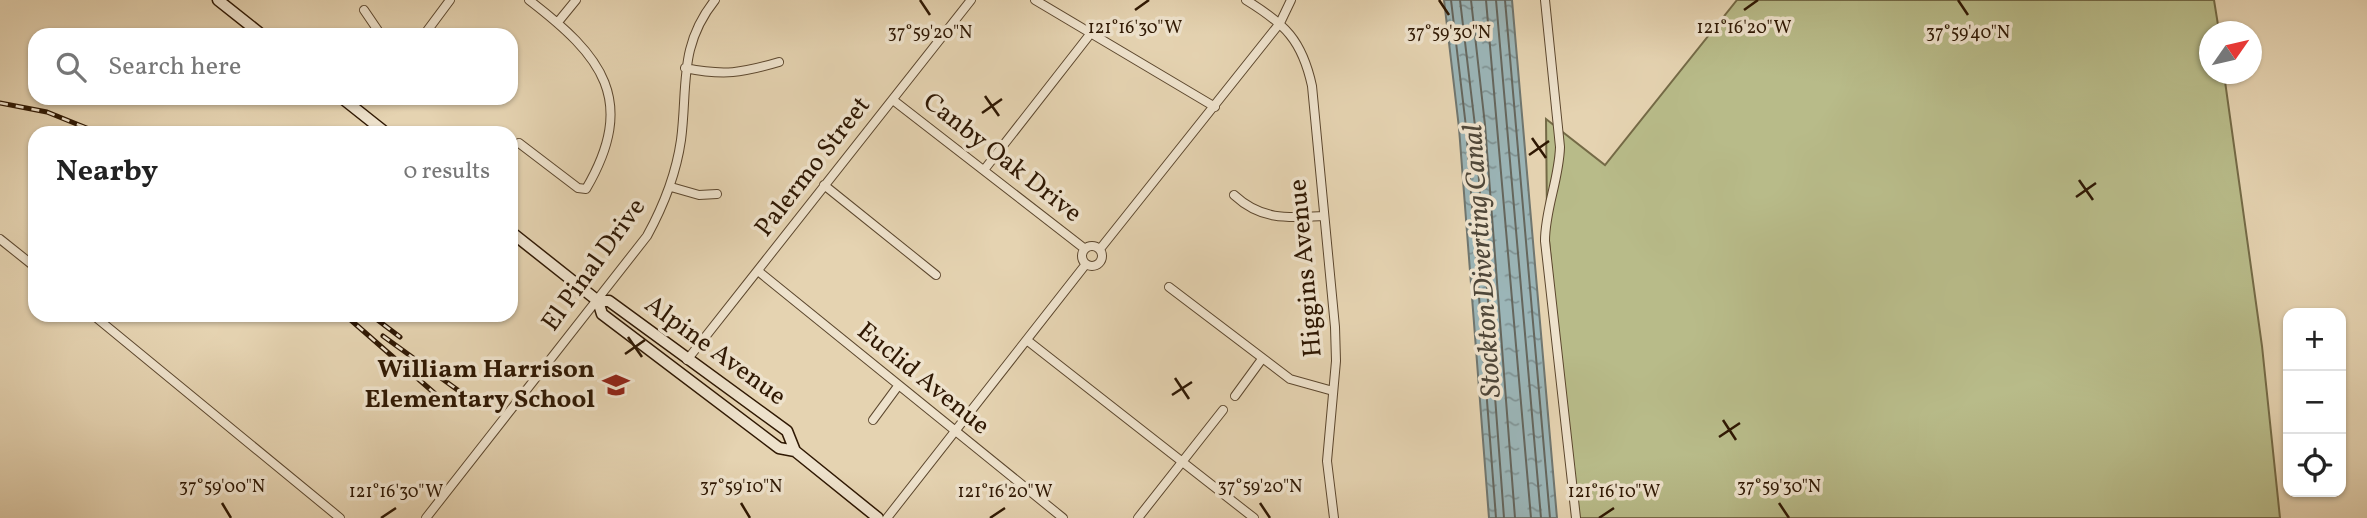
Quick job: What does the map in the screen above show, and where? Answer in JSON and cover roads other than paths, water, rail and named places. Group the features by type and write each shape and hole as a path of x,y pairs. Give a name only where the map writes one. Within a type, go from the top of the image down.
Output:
{"street":[{"path":"429,28 450,0"},
{"path":"519,143 578,188 586,189 606,146 611,116 610,101 595,62 558,22 529,0"},
{"path":"558,22 576,0"},
{"path":"700,0 712,3"},
{"name":"Palermo Street","path":"687,360 971,0"},
{"path":"1035,0 1215,107"},
{"path":"1245,0 1280,23"},
{"path":"1086,264 1093,266 1101,261 1100,249 1280,23 1291,0"},
{"path":"1545,0 1560,147 1560,167 1548,214 1545,242 1576,518"},
{"path":"223,2 254,28"},
{"name":"El Pinal Drive","path":"426,518 647,236 671,187 681,137 685,68 693,40 712,3"},
{"path":"364,10 376,28"},
{"name":"Higgins Avenue","path":"1280,23 1294,38 1308,67 1335,327 1327,461 1334,518"},
{"path":"984,170 1091,33"},
{"path":"685,68 718,75 738,74 779,62"},
{"name":"Canby Oak Drive","path":"893,100 1085,249"},
{"path":"351,105 377,126"},
{"path":"824,185 936,275"},
{"path":"671,187 699,195 717,194"},
{"path":"1234,195 1246,206 1272,217 1324,216"},
{"name":"Alpine Avenue","path":"518,238 597,301 602,314 779,447 795,452 878,518"},
{"path":"0,239 28,261"},
{"path":"1086,264 1082,255 1085,249 1094,246 1100,249"},
{"path":"887,518 1086,264"},
{"name":"Euclid Avenue","path":"758,271 1063,518"},
{"path":"1170,286 1290,379 1333,391"},
{"name":"Alpine Avenue","path":"597,301 609,301 787,431 795,452"},
{"path":"102,322 340,518"},
{"path":"1028,341 1254,518"},
{"path":"1234,396 1262,359"},
{"path":"873,420 898,386"},
{"path":"1138,518 1223,410"}],"water":[{"name":"Stockton Diverting Canal","path":"1444,0 1512,0 1557,518 1489,518 1459,128"}],"railway":[{"path":"0,103 47,112 82,126"},
{"path":"353,322 448,405"},
{"path":"380,322 400,337"},
{"path":"383,336 459,391"}],"place":[{"name":"William Harrison Elementary School","path":"616,385"}]}
